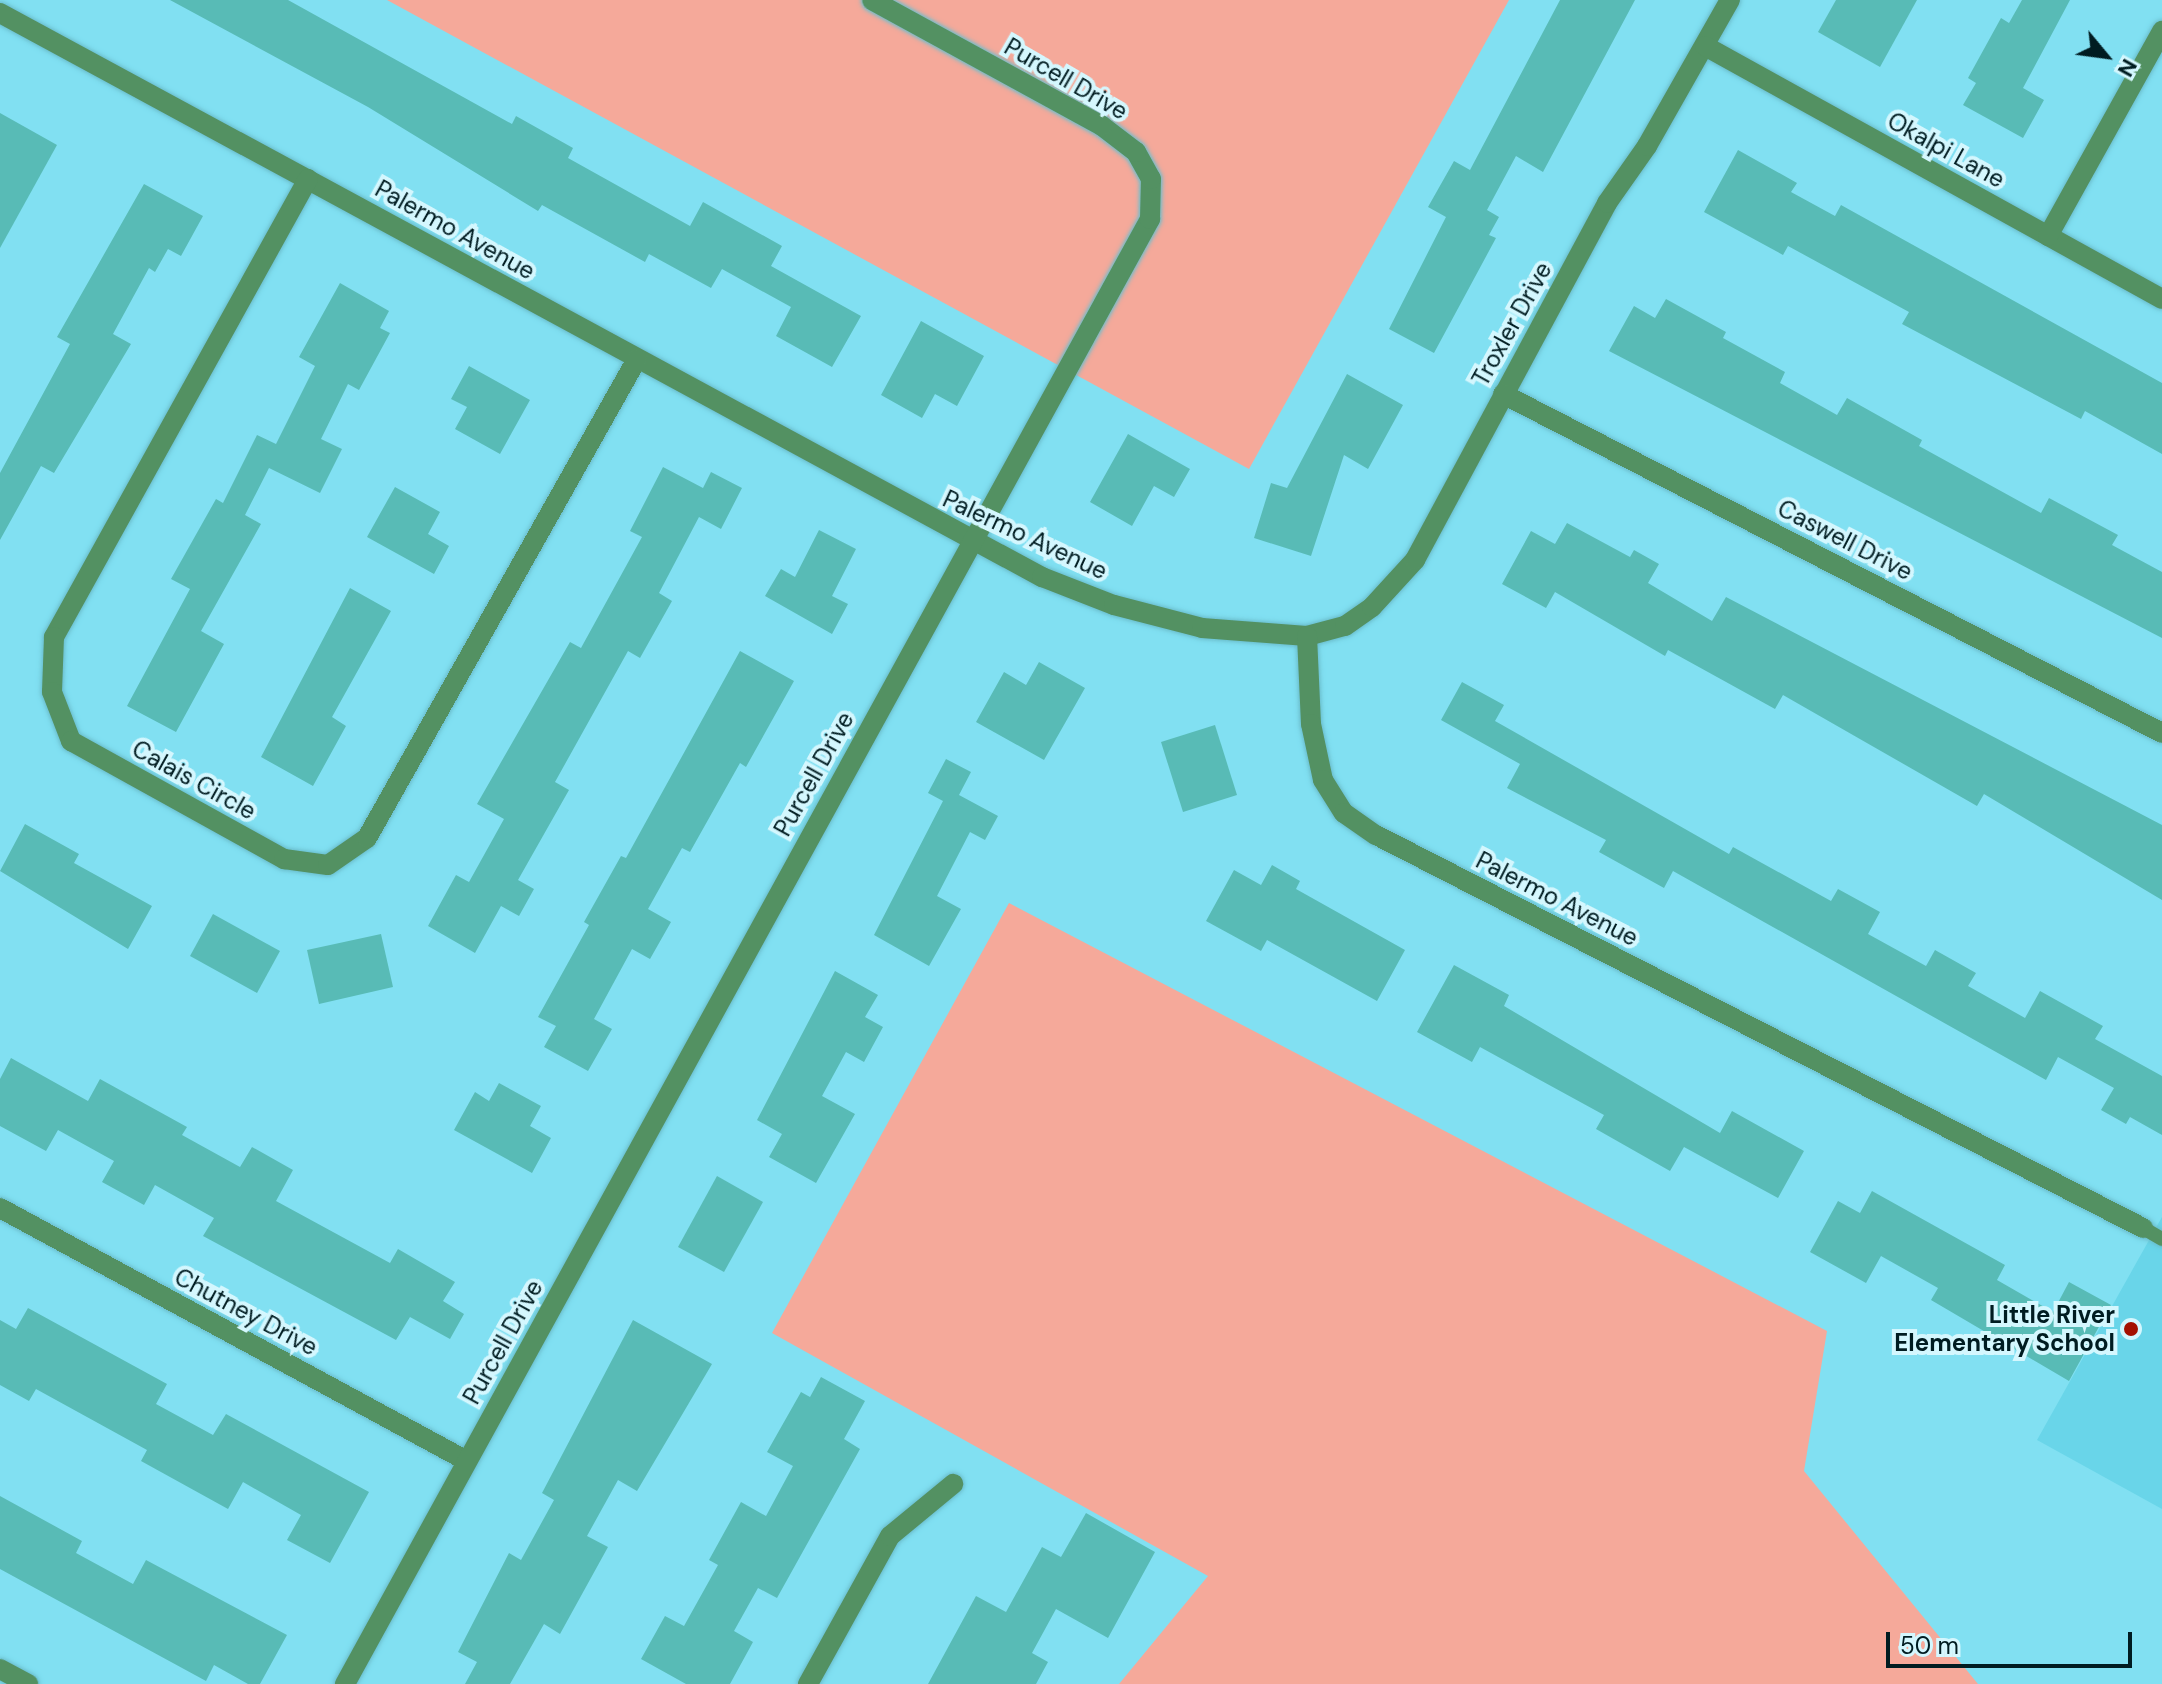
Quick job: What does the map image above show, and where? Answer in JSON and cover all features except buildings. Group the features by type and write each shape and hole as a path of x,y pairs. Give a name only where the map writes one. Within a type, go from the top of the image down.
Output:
{"street":[{"name":"Purcell Drive","path":"345,1684 1150,219 1151,179 1136,152 1102,126 872,0"},
{"name":"Troxler Drive","path":"1307,636 1345,626 1396,586 1607,203 1705,46 1730,0"},
{"name":"Palermo Avenue","path":"0,13 971,541 1114,605 1202,628 1307,636 1311,724 1323,780 1344,813 1376,835 2143,1228"},
{"path":"2048,236 2162,31"},
{"name":"Okalpi Lane","path":"1705,46 2162,299"},
{"name":"Calais Circle","path":"308,179 54,637 52,692 71,741 284,859 328,865 367,838 637,359"},
{"name":"Caswell Drive","path":"1503,394 2162,733"},
{"name":"Chutney Drive","path":"0,1208 467,1461"},
{"path":"808,1684 890,1536 953,1484"},
{"path":"0,1669 28,1684"}],"lane":[{"path":"2143,1228 2162,1239"}],"shaded area":[{"path":"387,0 1509,0 1249,469"},
{"path":"1009,903 1827,1331 1804,1471 1978,1684 1119,1684 1208,1576 772,1333"},
{"name":"Little River Elementary School","path":"2162,1217 2162,1509 2037,1440"}],"place":[{"name":"Little River Elementary School","path":"2131,1329"}]}
